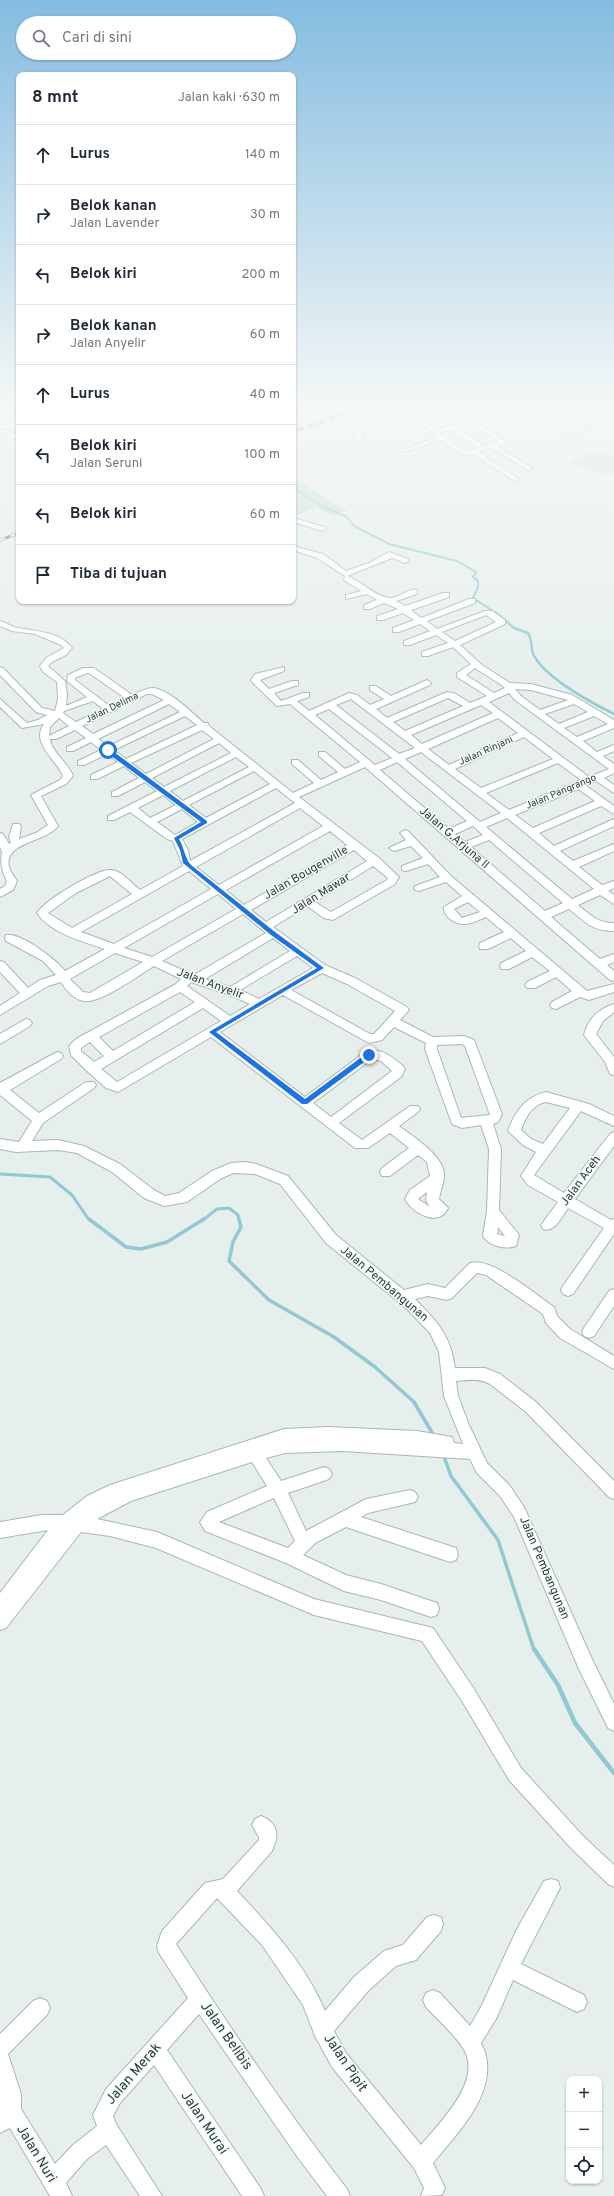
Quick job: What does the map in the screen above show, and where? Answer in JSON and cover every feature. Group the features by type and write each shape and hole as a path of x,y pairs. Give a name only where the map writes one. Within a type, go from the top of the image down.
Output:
{"street":[{"path":"296,521 322,529"},
{"path":"296,549 320,556 368,591 388,600 454,644 476,664 509,688 521,700 577,740 614,769"},
{"path":"346,576 374,564 391,554 405,561"},
{"path":"349,597 368,591"},
{"path":"367,608 414,592"},
{"path":"380,618 446,595"},
{"path":"396,630 472,601"},
{"path":"407,643 486,612 502,622 454,644 425,654"},
{"path":"0,623 12,629 37,632 64,643 68,647 67,650 47,662 44,666 62,683 62,705 46,727 45,741 51,754 66,770 68,776 63,782 35,796 53,826 48,831 16,844 7,852"},
{"path":"476,664 460,675 492,695"},
{"path":"281,669 255,678 255,681 280,704 306,695"},
{"path":"0,670 39,710 56,715 75,725 205,822"},
{"path":"109,708 71,681 71,677 86,670 93,671 131,698"},
{"path":"268,692 295,683"},
{"path":"369,708 427,683"},
{"path":"404,735 509,688 526,686 576,700 593,713 614,724"},
{"path":"373,688 389,699"},
{"name":"Jalan Delima","path":"53,737 109,708 145,692 153,691 170,700 205,725 237,753 276,784 294,796 302,804 393,875 394,880 334,916 328,916 308,902"},
{"path":"521,700 546,691"},
{"path":"386,722 447,695 451,695 469,706"},
{"path":"308,715 351,696 369,708 532,832 614,901"},
{"path":"56,698 56,715"},
{"path":"66,709 93,698"},
{"path":"70,748 170,700"},
{"path":"482,700 588,781 602,802 614,811"},
{"path":"539,713 576,700"},
{"name":"Jalan G.Arjuna ll","path":"292,701 370,766 614,977"},
{"path":"0,702 25,726 41,722 56,715"},
{"path":"330,705 397,758 597,925 614,927"},
{"path":"81,763 187,712"},
{"path":"558,727 593,713"},
{"path":"294,796 343,772 397,758 500,714"},
{"path":"577,740 614,724"},
{"path":"94,777 205,725"},
{"name":"Jalan Rinjani","path":"448,769 525,733"},
{"path":"115,794 221,739"},
{"path":"123,743 141,756"},
{"path":"597,756 614,748"},
{"path":"110,818 237,753"},
{"path":"322,754 343,772"},
{"path":"477,790 557,757"},
{"path":"295,762 319,783"},
{"path":"150,822 255,767"},
{"name":"Jalan Pangrango","path":"448,833 508,814 614,769"},
{"path":"588,781 614,790"},
{"path":"130,808 170,837 176,838 276,784"},
{"path":"532,832 602,802"},
{"path":"73,932 138,894 302,804"},
{"path":"553,850 614,822"},
{"path":"0,1011 27,993 328,824"},
{"path":"16,826 16,844"},
{"path":"405,833 428,860 447,878 580,992 589,996 614,988"},
{"path":"0,836 7,852 4,867 12,881 9,888 0,894"},
{"path":"463,847 489,836"},
{"path":"176,838 183,850 185,862 189,866 270,930 321,968 401,1007 402,1012 378,1037 369,1039 284,991"},
{"path":"394,848 412,842"},
{"name":"Jalan Bougenville","path":"10,938 51,962 59,976 77,994 88,998 355,845"},
{"path":"572,866 613,849"},
{"path":"183,850 202,859"},
{"name":"Jalan Mawar","path":"92,1069 74,1049 76,1045 186,982 270,930 308,902 375,860"},
{"path":"406,868 428,860"},
{"name":"Jalan Anyelir","path":"138,894 116,874 109,873 44,909 42,913 47,918 73,932 153,962 186,982 231,991 254,1007 284,991 321,968"},
{"path":"419,888 447,878"},
{"path":"544,916 614,884"},
{"path":"469,897 449,907 449,912 454,918 465,922 488,912"},
{"path":"484,946 512,933"},
{"path":"231,991 298,951"},
{"path":"505,966 533,952"},
{"path":"599,964 614,958"},
{"path":"0,965 27,993"},
{"path":"531,985 558,972"},
{"path":"186,982 204,1002 230,1021"},
{"path":"556,1005 580,992"},
{"path":"204,1002 92,1069 110,1085 118,1087 254,1007"},
{"path":"613,1062 590,1034 595,1023 603,1013 614,1008"},
{"path":"394,1022 432,1041 464,1040 470,1043 496,1114 494,1119 462,1123 456,1121 431,1049 432,1041"},
{"path":"0,1040 26,1023"},
{"path":"212,1032 362,1146 414,1109"},
{"path":"91,1036 112,1057"},
{"path":"305,1103 369,1055 373,1054 381,1056 399,1069 397,1074 331,1123"},
{"path":"39,1120 1,1089 57,1056"},
{"path":"22,1147 39,1120 90,1085"},
{"path":"545,1151 514,1132 528,1106 536,1100 546,1097 578,1106 614,1122"},
{"path":"568,1290 613,1226 532,1182 527,1176 578,1106"},
{"path":"486,1121 495,1149 494,1211"},
{"path":"390,1126 431,1158 438,1177"},
{"name":"Jalan Aceh","path":"548,1225 614,1137"},
{"name":"Jalan Pembangunan","path":"0,1144 22,1147 51,1145 80,1149 116,1168 149,1194 164,1201 182,1198 216,1175 231,1168 246,1167 274,1175 289,1184 331,1239 402,1297 435,1329 446,1352 453,1405 472,1449 482,1468 505,1491 520,1512 585,1663 614,1722"},
{"path":"386,1172 418,1148"},
{"path":"402,1297 428,1290 447,1294 474,1267 489,1270 549,1311 550,1318 569,1337 614,1362"},
{"path":"589,1332 614,1295"},
{"path":"450,1376 474,1373 485,1374 495,1379 531,1407 614,1492"},
{"path":"0,1606 73,1523 128,1495 252,1450 320,1444 398,1447 420,1450 433,1444 472,1449"},
{"path":"252,1450 278,1489 304,1543"},
{"path":"324,1474 278,1489 212,1517 208,1522 210,1526 290,1557 344,1583 381,1592 432,1610"},
{"path":"290,1557 309,1538 345,1519 350,1514 366,1506 410,1497"},
{"path":"345,1519 450,1554"},
{"path":"0,1530 42,1523 73,1523 110,1528 157,1540 314,1607 427,1634 468,1695 515,1774 577,1842 614,1878"},
{"path":"0,1622 66,1537 73,1523"},
{"path":"225,1891 266,1846 269,1835 261,1825"},
{"name":"Jalan Belibis","path":"225,1891 218,1887 212,1890 167,1942 166,1946 200,1999 303,2148 340,2196"},
{"path":"471,2042 489,2012 523,1938 551,1888"},
{"name":"Jalan Pipit","path":"225,1891 269,1938 310,1999 322,2029 339,2060 421,2161 435,2193"},
{"path":"322,2029 366,1979 391,1958 409,1953 434,1924"},
{"path":"509,1968 577,2002"},
{"name":"Jalan Merak","path":"152,2196 108,2130 103,2115 104,2109 113,2096 200,1999"},
{"path":"421,2161 471,2096 475,2089 479,2074 479,2062 471,2042 433,2000"},
{"path":"0,2048 40,2008"},
{"name":"Jalan Murai","path":"155,2050 254,2196"},
{"path":"0,2058 11,2094 5,2117"},
{"name":"Jalan Nuri","path":"5,2117 57,2188"},
{"path":"57,2188 80,2152 108,2130"}],"green space":[{"path":"296,504 336,504 347,511 332,516 317,507 296,515"}],"waterway":[{"path":"319,504 347,517 354,526 389,544 457,561 476,572 473,577 478,581 478,587 473,598 496,613"},
{"path":"495,612 514,628 528,633 534,656 549,674 570,690 614,714"},
{"path":"0,1174 50,1177 72,1195 89,1220"},
{"path":"203,1220 217,1209 229,1208 238,1215 239,1220"},
{"path":"89,1219 126,1247 141,1249 167,1242 204,1219"},
{"path":"239,1219 241,1227 233,1242 229,1261 269,1300 334,1337 375,1367 414,1402 434,1436"},
{"path":"443,1454 451,1476 498,1540 534,1650"},
{"path":"534,1649 558,1685 575,1723 614,1773"}],"railway":[{"path":"0,540 16,534"}],"route":[{"path":"108,750 205,822 176,838 183,850 185,862 273,933 321,968 212,1032 305,1103 369,1055"}]}
